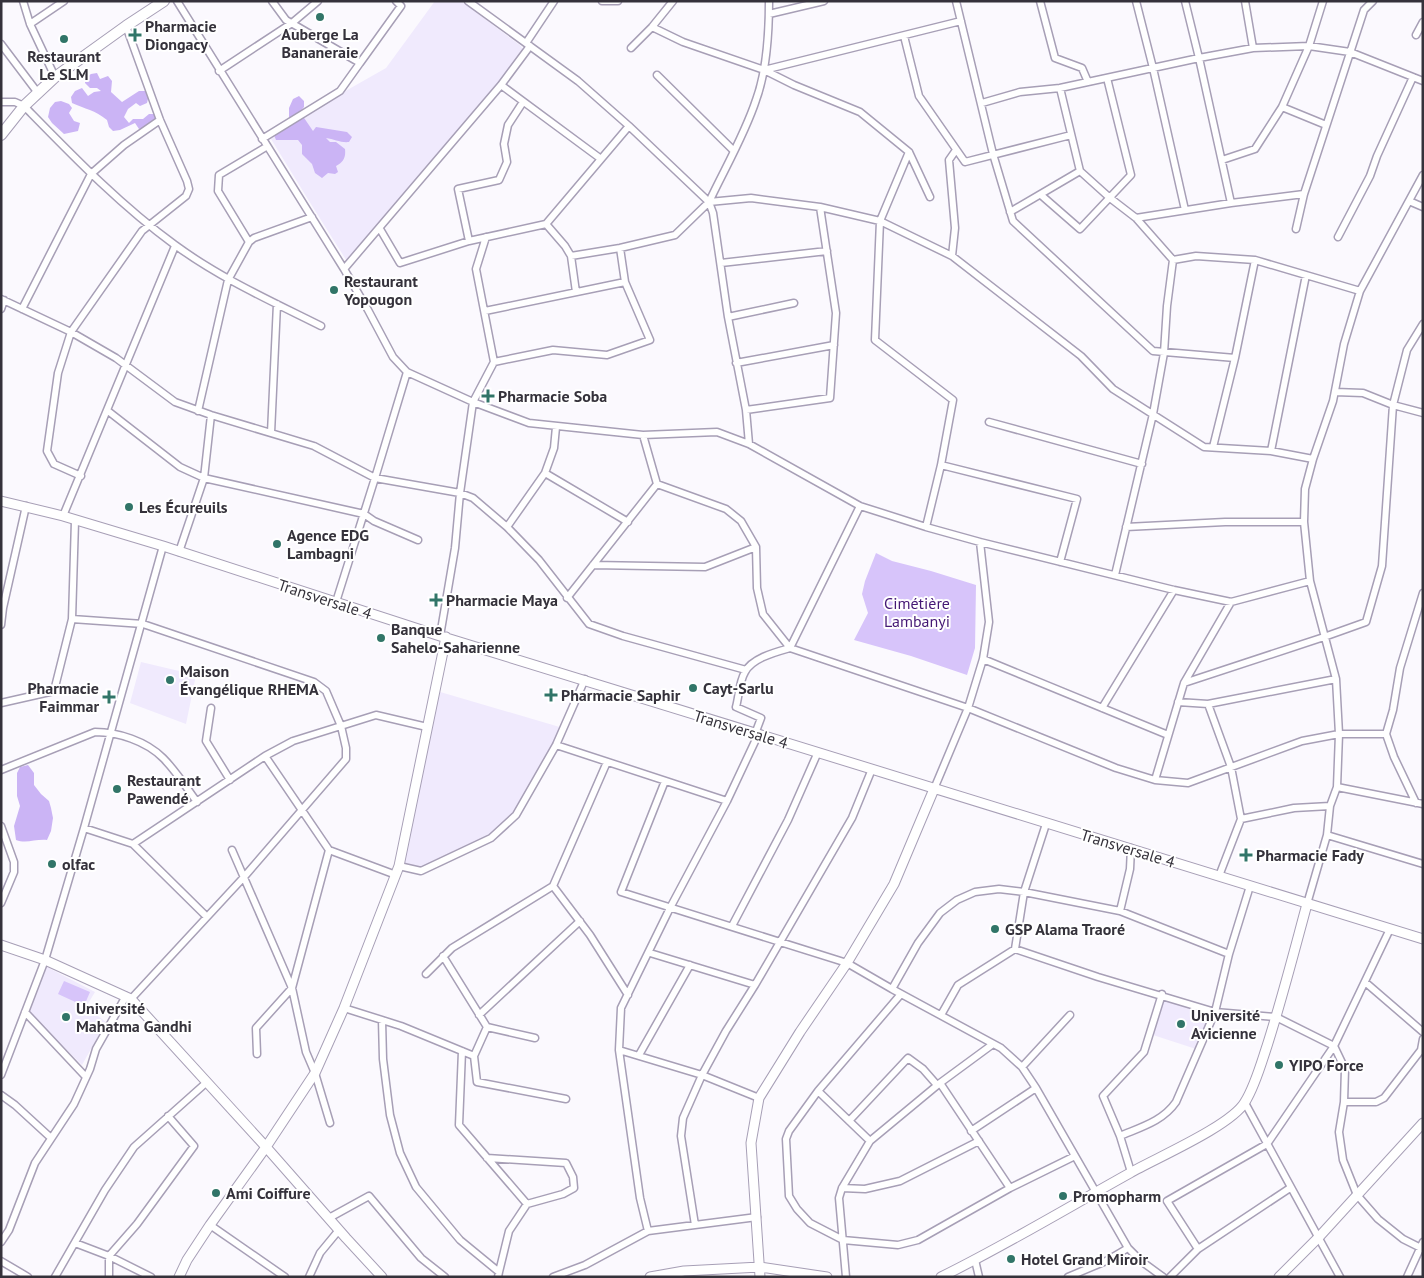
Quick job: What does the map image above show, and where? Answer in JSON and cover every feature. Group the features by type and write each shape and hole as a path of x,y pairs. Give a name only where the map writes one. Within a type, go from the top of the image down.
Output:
{"main road":[{"path":"1,135 24,106 55,77 164,1"}],"street":[{"path":"23,1 30,24 55,77"},
{"path":"30,24 64,1"},
{"path":"177,1 219,72 344,269 392,357 407,372 473,402 529,423 643,435 717,432 749,444 860,506 980,542 1174,590 1230,602 1310,581"},
{"path":"272,1 286,20 360,63"},
{"path":"219,72 292,23 318,1"},
{"path":"262,139 340,92 401,6 396,1"},
{"path":"468,1 578,81 629,126 708,202 713,213 728,316 746,410 749,444"},
{"path":"344,269 501,85 554,1"},
{"path":"602,1 618,1"},
{"path":"631,48 652,27 673,1"},
{"path":"571,256 620,248 675,235 708,202 734,151 756,101 764,70 769,1"},
{"path":"769,14 824,1"},
{"path":"956,1 993,154 1013,221 1153,351 1235,358"},
{"path":"1040,1 1055,58 1082,68 1088,82"},
{"path":"1136,1 1185,210"},
{"path":"1184,1 1199,58 1230,203"},
{"path":"1245,1 1253,48"},
{"path":"1222,160 1255,149 1282,107 1309,46 1323,1"},
{"path":"1296,229 1304,194 1364,10 1373,1"},
{"path":"764,70 961,21"},
{"path":"1416,35 1423,22"},
{"path":"81,476 54,464 47,451 58,373 70,332 142,231 186,196 188,189 187,181 160,120 126,26"},
{"path":"652,27 683,42 764,70 794,85 860,112 909,152 930,197"},
{"path":"904,36 919,96 964,162 1071,135"},
{"path":"1,44 38,92"},
{"path":"982,103 1020,92 1060,88 1253,48 1309,46 1350,52 1423,81"},
{"path":"656,75 734,151"},
{"path":"1338,237 1370,176 1376,156 1413,77"},
{"path":"1041,195 1080,229 1131,175 1107,78"},
{"path":"501,85 601,159"},
{"path":"1060,88 1080,171 1136,218 1173,260 1167,306 1164,353 1153,414 1115,575"},
{"path":"1,102 14,102 24,106 91,174 175,246 228,280 321,326"},
{"path":"468,241 458,189 499,180 507,162 504,144 508,125 523,102"},
{"path":"1282,107 1326,125"},
{"path":"22,309 91,174 124,145 160,120"},
{"path":"380,229 400,262 468,241 546,224 629,126"},
{"path":"249,242 218,191 219,175 266,147"},
{"path":"952,256 955,228 949,160 956,150"},
{"path":"909,152 880,221 876,340 952,400 941,465 926,527"},
{"path":"1010,212 1080,171"},
{"path":"941,1277 1193,1140 1226,1120 1245,1103 1260,1068 1276,1017 1327,835 1330,806 1337,787 1339,734 1336,679 1310,581 1304,522 1306,489 1313,459 1333,401 1344,344 1360,291 1423,175"},
{"path":"1136,218 1230,203 1304,194"},
{"path":"708,202 750,198 820,207 880,221 952,256 1080,356 1113,389 1204,447 1271,451 1313,459"},
{"path":"1409,201 1423,207"},
{"path":"746,410 830,398 836,313 820,207"},
{"path":"198,411 228,280 249,242 254,238 312,217"},
{"path":"546,224 571,256 576,292"},
{"path":"179,1277 187,1260 210,1225 266,1147 315,1073 344,1008 397,871 427,727 443,636 473,402 494,362 476,269 486,237"},
{"path":"63,516 108,412 175,246"},
{"path":"494,362 553,350 607,355 650,340 624,282 620,248"},
{"path":"721,263 827,251"},
{"path":"1173,260 1196,256 1254,260 1360,291"},
{"path":"1214,448 1235,358 1254,260"},
{"path":"1271,451 1306,275"},
{"path":"485,311 624,282"},
{"path":"1,309 3,299 70,332 116,358 175,402 198,411 314,446 376,478 460,493 473,498 507,527 538,560 589,624 623,636 746,670"},
{"path":"728,316 794,303"},
{"path":"270,433 277,304"},
{"path":"1184,683 1366,622 1382,566 1393,405 1407,350 1423,324"},
{"path":"736,363 834,345"},
{"path":"336,602 376,478 407,372"},
{"path":"1335,392 1363,393 1393,405 1423,412"},
{"path":"108,412 180,467 204,478 364,514 374,521 418,540"},
{"path":"179,552 204,478 211,415"},
{"path":"989,422 1142,464"},
{"path":"507,527 546,473 554,448 556,427"},
{"path":"643,435 657,484"},
{"path":"941,465 1077,499 1060,562"},
{"path":"546,473 628,522"},
{"path":"567,598 657,484"},
{"path":"657,484 726,509 740,521 756,547 757,588 764,614 790,648 968,708 1116,768 1155,780 1188,783 1302,741 1339,734 1386,734"},
{"name":"Transversale 4","path":"1,501 63,516 164,546 443,636 1423,939"},
{"path":"1,625 2,608 26,506"},
{"path":"648,1231 640,1198 618,1050 621,1008 670,908 727,801 757,734 761,718 736,707 742,678 746,670 766,655 790,648 860,506"},
{"path":"1,703 54,691 72,619 75,521"},
{"path":"1126,527 1225,522 1304,522"},
{"path":"760,1272 758,1217 751,1143 759,1098 847,963 894,884 968,708 983,659 990,622 980,542"},
{"path":"1,1075 45,960 164,546"},
{"path":"593,565 705,567 756,547"},
{"path":"1102,708 1174,590"},
{"path":"1419,804 1394,757 1386,734 1400,668 1420,616 1423,593"},
{"path":"1155,780 1184,683 1230,602"},
{"path":"1,1242 9,1230 35,1163 74,1104 96,1049 128,997 244,877 346,759 346,748 341,726 326,690 314,682 142,624 72,619"},
{"path":"983,659 1168,734"},
{"path":"265,756 329,850 397,871 421,871 491,838 516,815 556,745 585,679"},
{"path":"1178,702 1208,704 1336,679"},
{"path":"1208,704 1231,767 1242,819 1218,876"},
{"path":"211,708 206,741 230,780"},
{"path":"133,844 265,756 293,741 376,716 427,727"},
{"path":"1,770 95,732 111,732 144,744 162,757 197,802"},
{"path":"556,745 727,801"},
{"path":"732,926 788,820 818,752"},
{"path":"426,974 452,948 553,886 607,762"},
{"path":"695,1225 682,1136 683,1118 702,1075 726,1031 755,985 852,818 872,769"},
{"path":"665,781 621,892 847,963 1000,1048 1022,1068 1036,1088 1128,1248 1163,1277"},
{"path":"1337,787 1419,804"},
{"path":"1242,819 1294,808 1330,806"},
{"path":"941,1015 958,985 1015,949 1024,892 1046,824"},
{"path":"1,826 14,862 14,872 1,903"},
{"path":"84,828 133,844 206,916"},
{"path":"1327,835 1423,864"},
{"path":"1120,911 1130,869 1131,848"},
{"path":"232,850 292,988 306,1052 315,1073 330,1123"},
{"path":"257,1054 256,1028 292,988 329,850"},
{"path":"553,886 580,921 628,995"},
{"path":"1120,1136 1161,1118 1176,1102 1215,1012 1229,954 1250,886"},
{"path":"892,989 918,943 940,913 957,900 975,892 999,889 1024,892 1120,911 1229,954"},
{"path":"479,1015 580,921"},
{"path":"1198,1249 1167,1201 1267,1144 1334,1046 1390,928"},
{"path":"1,945 45,960 128,997 382,1277"},
{"path":"1015,949 1098,977 1162,994 1215,1012 1276,1017 1334,1046 1345,1069 1344,1102 1339,1132 1343,1160 1357,1195 1378,1219 1403,1239 1422,1246 1407,1277"},
{"path":"650,952 755,985"},
{"path":"443,956 486,1027 535,1038"},
{"path":"639,1055 690,965"},
{"path":"1365,982 1423,1032"},
{"path":"901,994 818,1091 789,1131 786,1139 789,1196 797,1209 810,1223 844,1240 898,1245 918,1240 1010,1188 1075,1156"},
{"path":"1131,1172 1120,1136 1103,1096 1144,1052 1162,994"},
{"path":"344,1008 401,1026 474,1056"},
{"path":"25,1012 86,1077"},
{"path":"1022,1068 1070,1014"},
{"path":"382,1020 382,1060 390,1115 400,1153 416,1186 460,1240 499,1274 509,1231 527,1204 563,1194 574,1188 573,1177 566,1163 486,1158"},
{"path":"486,1027 474,1056 477,1082 566,1099"},
{"path":"1344,1102 1376,1102 1384,1098 1421,1050 1423,1039"},
{"path":"846,1277 839,1198 842,1188 870,1141 939,1084 993,1044"},
{"path":"618,1050 702,1075 759,1098"},
{"path":"462,1051 459,1125 527,1204"},
{"path":"849,1121 908,1058 939,1084 1010,1188"},
{"path":"55,1277 105,1190 134,1147 207,1082"},
{"path":"971,1130 1036,1088"},
{"path":"818,1091 870,1141"},
{"path":"1,1095 15,1105 51,1138"},
{"path":"1245,1103 1340,1277"},
{"path":"108,1277 109,1256 137,1224 194,1146 168,1116"},
{"path":"1279,1277 1318,1238 1423,1124"},
{"path":"842,1188 866,1189 900,1181 979,1141"},
{"path":"1170,1277 1198,1249 1290,1188"},
{"path":"328,1218 369,1196 421,1258 445,1277"},
{"path":"553,1277 585,1265 648,1231 758,1217"},
{"path":"210,1225 285,1277"},
{"path":"309,1277 320,1253 339,1230"},
{"path":"75,1243 109,1256 151,1277"},
{"path":"1068,1277 1106,1261 1128,1248"},
{"path":"975,1260 979,1277"},
{"path":"1,1261 28,1277"},
{"path":"650,1277 684,1271 760,1272 827,1277"}],"shaded area":[{"path":"435,1 461,1 521,46 523,51 348,263 271,139 342,93 386,68"},
{"path":"97,73 100,79 108,76 112,81 111,92 122,102 139,91 145,91 149,95 147,103 140,106 136,103 128,109 124,117 129,123 133,119 143,119 149,114 154,114 156,119 145,128 139,129 135,123 113,131 109,127 107,120 103,117 72,103 71,97 75,91 82,88 88,96 94,92 101,91 97,88 90,88 85,83 85,78"},
{"path":"299,96 304,101 304,107 300,112 313,131 316,127 347,132 352,137 349,142 326,138 330,142 336,142 345,149 342,161 336,166 338,172 335,174 328,173 322,178 315,173 312,164 302,154 302,145 298,140 276,140 274,135 289,119 289,108 293,99"},
{"path":"61,101 69,104 72,108 69,113 74,121 80,123 78,131 64,134 48,117 50,108 55,102"},
{"path":"141,662 196,675 186,724 130,703"},
{"path":"430,689 563,728 515,815 486,839 422,867 395,865"},
{"path":"28,765 34,773 34,785 49,801 51,808 53,818 47,840 23,842 16,840 14,826 20,806 17,796 17,773 20,767"},
{"name":"Université Mahatma Gandhi","path":"47,967 95,992 86,1007 106,1022 82,1065 28,1012"},
{"name":"Université Avicienne","path":"1163,1001 1210,1013 1196,1049 1153,1035"}],"green space":[{"name":"Cimétière Lambanyi","path":"876,553 892,561 976,585 975,648 967,675 911,656 854,640 868,613 862,594"},
{"path":"64,981 90,992 84,1006 58,994"}],"place":[{"name":"Auberge La Bananeraie","path":"320,17"},
{"name":"Pharmacie Diongacy","path":"135,35"},
{"name":"Restaurant Le SLM","path":"64,39"},
{"name":"Restaurant Yopougon","path":"334,290"},
{"name":"Pharmacie Soba","path":"488,396"},
{"name":"Les Écureuils","path":"129,507"},
{"name":"Agence EDG Lambagni","path":"277,544"},
{"name":"Pharmacie Maya","path":"436,600"},
{"name":"Banque Sahelo-Saharienne","path":"381,638"},
{"name":"Maison Évangélique RHEMA","path":"170,680"},
{"name":"Cayt-Sarlu","path":"693,688"},
{"name":"Pharmacie Saphir","path":"551,695"},
{"name":"Pharmacie Faimmar","path":"109,697"},
{"name":"Restaurant Pawendé","path":"117,789"},
{"name":"Pharmacie Fady","path":"1246,855"},
{"name":"olfac","path":"52,864"},
{"name":"GSP Alama Traoré","path":"995,929"},
{"name":"Université Mahatma Gandhi","path":"66,1017"},
{"name":"Université Avicienne","path":"1181,1024"},
{"name":"YIPO Force","path":"1279,1065"},
{"name":"Ami Coiffure","path":"216,1193"},
{"name":"Promopharm","path":"1063,1196"},
{"name":"Hotel Grand Miroir","path":"1011,1259"}]}
